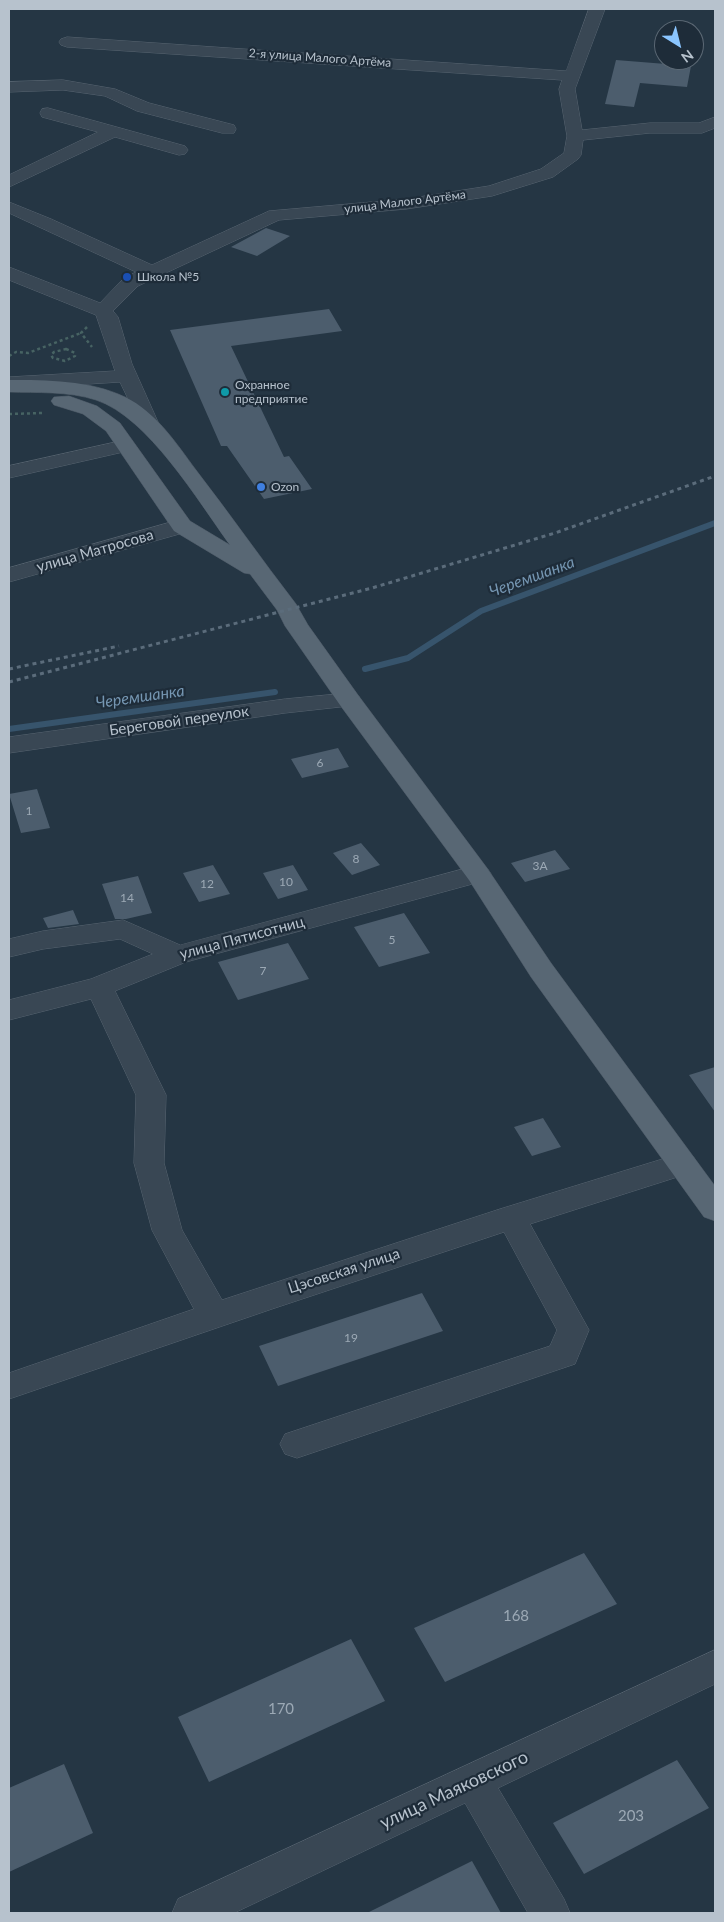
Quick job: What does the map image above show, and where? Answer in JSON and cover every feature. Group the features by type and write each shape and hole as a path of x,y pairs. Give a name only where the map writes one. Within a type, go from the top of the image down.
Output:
{"main road":[{"path":"13,392 48,386 81,390 118,402 148,422 203,492 288,609 297,626 347,696 478,874 541,970 715,1209"},
{"path":"13,392 69,402 90,410 113,427 182,526 260,573"}],"street":[{"path":"598,9 567,89 576,136 650,128 702,128 715,122"},
{"name":"2-я улица Малого Артёма","path":"68,42 572,76"},
{"path":"9,87 64,84 109,92 143,107 228,129"},
{"path":"48,113 179,150"},
{"path":"9,182 112,132"},
{"name":"улица Малого Артёма","path":"103,311 131,282 276,215 406,204 492,191 547,173 572,155 576,136"},
{"path":"9,207 46,222 103,252 151,272"},
{"path":"9,273 103,311 108,317 127,376 148,422"},
{"path":"13,392 127,376"},
{"path":"9,472 125,446"},
{"name":"улица Матросова","path":"9,575 182,526"},
{"name":"Береговой переулок","path":"9,745 347,696"},
{"name":"улица Пятисотниц","path":"9,1010 99,988 177,955 478,874"},
{"path":"9,948 43,940 123,930 177,955"},
{"path":"99,988 150,1095 149,1163 166,1230 213,1314"},
{"name":"Цэсовская улица","path":"9,1386 213,1314 511,1217 682,1164"},
{"path":"297,1444 563,1355 573,1330 511,1217"},
{"name":"улица Маяковского","path":"192,1913 715,1666"},
{"path":"473,1781 550,1913"}],"path":[{"path":"9,356 16,352 28,353 80,333 103,311"},
{"path":"80,333 96,351"},
{"path":"49,345 57,350 72,350 75,356 71,359 58,360 51,355 57,350"}],"building":[{"path":"616,60 654,63 654,70 690,70 687,87 640,83 634,107 605,104"},
{"path":"266,228 290,236 257,256 231,247"},
{"name":"Охранное предприятие","path":"329,309 342,331 231,346 284,457 289,456 312,489 264,499 227,446 221,446 170,330"},
{"path":"338,748 349,767 302,778 291,759"},
{"path":"37,789 50,828 21,833 9,794"},
{"path":"361,843 380,865 352,875 333,853"},
{"path":"555,850 570,869 525,882 511,863"},
{"path":"213,865 230,894 199,902 183,873"},
{"path":"293,865 308,890 278,899 263,873"},
{"path":"138,876 152,913 126,919 115,919 102,884"},
{"path":"73,910 79,924 48,928 43,918"},
{"path":"404,913 430,953 379,967 354,927"},
{"path":"288,943 309,979 238,1000 218,962"},
{"path":"715,1067 715,1112 689,1075"},
{"path":"543,1118 561,1147 532,1156 514,1127"},
{"path":"422,1293 443,1331 278,1386 259,1346"},
{"path":"584,1553 617,1604 445,1682 414,1628"},
{"path":"351,1639 385,1701 209,1782 178,1717"},
{"path":"677,1760 709,1808 584,1874 553,1823"},
{"path":"64,1764 93,1833 9,1872 9,1788"},
{"path":"472,1861 501,1913 367,1913"}],"waterway":[{"name":"Черемшанка","path":"365,669 408,658 481,611 715,523"},
{"name":"Черемшанка","path":"9,729 275,692"}],"railway":[{"path":"9,682 372,588 555,533 715,476"},
{"path":"9,669 119,646"}],"place":[{"name":"Школа №5","path":"127,277"},
{"name":"Охранное предприятие","path":"225,392"},
{"name":"Ozon","path":"261,487"}]}
